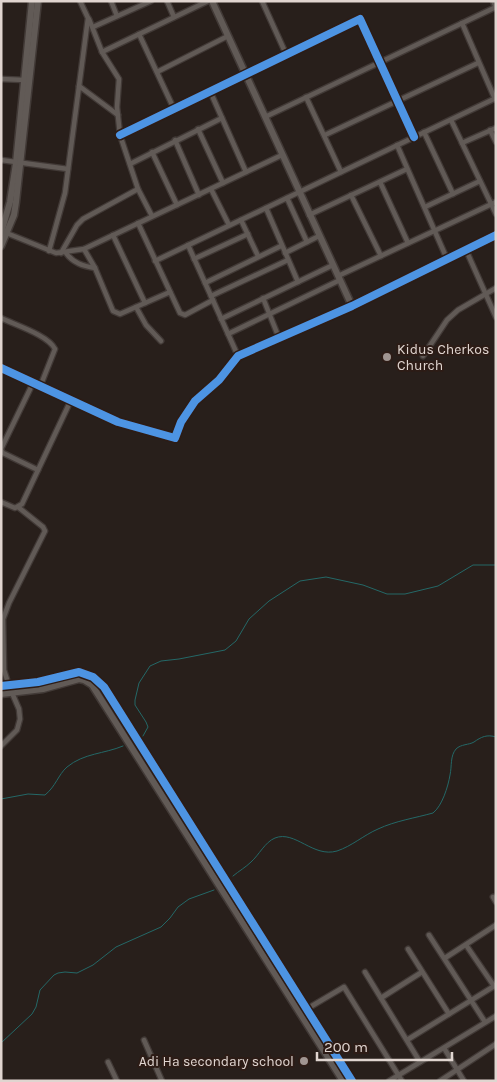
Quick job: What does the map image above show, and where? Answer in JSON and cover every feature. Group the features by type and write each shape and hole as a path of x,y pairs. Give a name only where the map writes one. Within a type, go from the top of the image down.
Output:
{"street":[{"path":"1,246 3,232 13,202 18,163 32,27 32,1"},
{"path":"32,27 38,1"},
{"path":"80,1 93,27 102,52 119,79 118,115 120,135 138,189 152,216"},
{"path":"110,1 117,16"},
{"path":"93,27 139,4 150,1"},
{"path":"167,1 174,17"},
{"path":"102,52 210,1 228,36 352,306"},
{"path":"262,1 286,54"},
{"path":"265,117 462,24 496,6 494,1"},
{"path":"49,251 65,193 88,18"},
{"path":"120,135 360,19 414,137"},
{"path":"155,260 495,98 462,24"},
{"path":"139,34 174,109"},
{"path":"157,72 228,36"},
{"path":"325,135 478,63"},
{"path":"1,79 26,81"},
{"path":"79,86 118,115"},
{"path":"210,91 246,172"},
{"path":"306,98 341,172"},
{"path":"130,164 222,118"},
{"path":"451,120 480,181 493,203 496,214"},
{"path":"462,143 496,128"},
{"path":"198,129 223,183"},
{"path":"490,130 496,142"},
{"path":"424,132 453,194"},
{"path":"175,140 199,195"},
{"path":"397,145 447,259"},
{"path":"152,152 177,205"},
{"path":"3,232 49,251 64,253 84,249 282,155"},
{"path":"1,160 68,168"},
{"path":"310,214 407,169"},
{"path":"425,207 480,181"},
{"path":"380,182 408,243"},
{"path":"211,188 228,226"},
{"path":"64,253 77,225 83,219 138,189"},
{"path":"351,194 381,256"},
{"path":"287,198 307,242"},
{"path":"228,334 381,256 493,203"},
{"path":"266,208 298,282"},
{"path":"241,220 258,256"},
{"path":"138,223 179,312 183,315 212,298 288,260"},
{"path":"194,259 248,234"},
{"path":"113,235 146,303"},
{"path":"1,368 118,422 175,438 181,422 195,401 219,380 238,356 352,306 496,235"},
{"path":"285,253 319,236"},
{"path":"188,245 238,356"},
{"path":"205,283 281,246"},
{"path":"84,249 115,313 120,314 170,292"},
{"path":"466,250 496,317"},
{"path":"64,253 79,264 94,268"},
{"path":"221,319 333,265"},
{"path":"423,356 447,320 458,310 496,288"},
{"path":"263,298 279,338"},
{"path":"136,307 146,325 161,341"},
{"path":"1,318 42,337 54,346 55,349 40,387"},
{"path":"33,383 1,450 3,453 38,470"},
{"path":"18,507 22,504 71,400"},
{"path":"1,502 11,507 18,507 43,527 45,534 9,603 3,619 4,670 19,709 20,719 17,730 1,746"},
{"path":"1,686 38,682 71,673 86,673 93,676 109,694 250,934 342,1081"},
{"path":"1,694 43,689 79,679 92,685 257,929 352,1081"},
{"path":"493,896 496,902"},
{"path":"445,958 496,925"},
{"path":"250,934 257,929"},
{"path":"429,935 485,1022"},
{"path":"407,1040 495,986 466,945"},
{"path":"408,949 449,1014"},
{"path":"366,972 420,1062"},
{"path":"381,998 422,972"},
{"path":"300,1013 344,987 402,1081"},
{"path":"389,1081 496,1016"},
{"path":"144,1040 162,1081"},
{"path":"440,1081 456,1069 495,1046"},
{"path":"444,1048 464,1081"},
{"path":"108,1062 117,1081"}],"waterway":[{"path":"143,736 148,727 135,705 135,700 139,683 150,666 161,661 225,650 236,641 249,619 269,601 300,581 326,577 363,585 387,594 405,594 438,586 473,565 496,565"},
{"path":"233,876 249,864 268,842 275,838 282,837 297,840 320,851 337,851 385,826 433,813 442,801 446,790 452,758 456,749 484,736 496,737"},
{"path":"1,799 28,794 45,795 64,770 74,762 87,756 123,746"},
{"path":"1,1043 32,1014 36,1007 40,990 54,975 65,972 77,973 93,965 116,947 161,927 178,907 189,899 214,890"}],"cycle path":[{"path":"120,135 360,19 414,137"},
{"path":"1,368 118,422 175,438 181,422 195,401 219,380 238,356 352,306 496,235"},
{"path":"1,686 38,682 79,672 93,677 104,687 352,1081"}],"place":[{"name":"Kidus Cherkos Church","path":"387,357"},
{"name":"Adi Ha secondary school","path":"304,1061"}]}
